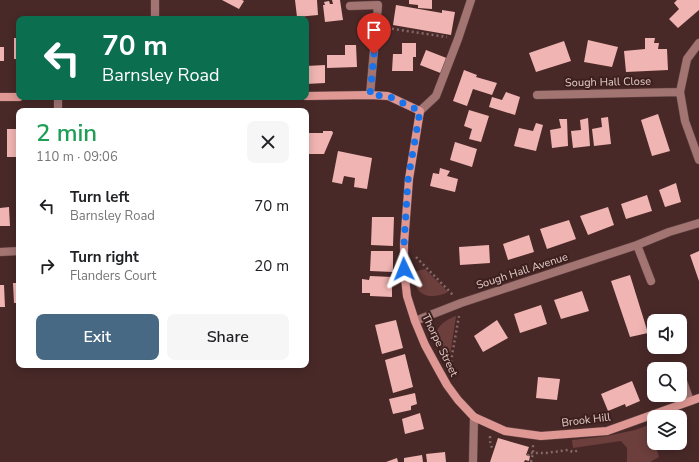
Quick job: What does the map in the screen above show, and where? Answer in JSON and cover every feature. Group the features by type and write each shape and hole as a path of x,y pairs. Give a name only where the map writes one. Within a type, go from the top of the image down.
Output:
{"main road":[{"path":"309,96 388,96 420,111"},
{"path":"0,97 16,97"},
{"name":"Thorpe Street","path":"420,111 408,180 404,244 404,269 408,296 415,321 425,345 458,400 474,417"},
{"name":"Brook Hill","path":"474,417 505,431 531,435 541,436 607,431 699,398"}],"street":[{"path":"154,16 155,0"},
{"path":"420,111 436,96 471,0"},
{"path":"350,6 378,5 370,95"},
{"path":"699,43 687,59 680,92 685,121 699,160"},
{"name":"Sough Hall Close","path":"537,95 680,92"},
{"name":"Sough Hall Avenue","path":"415,321 461,303 699,223"},
{"path":"637,245 651,281"},
{"path":"0,252 16,251"},
{"path":"687,393 690,401"},
{"path":"473,462 474,417"}],"path":[{"path":"377,26 458,39"},
{"path":"490,435 491,447 494,450"},
{"path":"531,435 533,453 531,462"},
{"path":"528,456 529,453 546,453 568,450 573,452 580,450"}],"shaded area":[{"path":"425,269 448,292 429,296 424,295 417,289 414,275 417,271"},
{"path":"456,316 449,362 438,345 436,335 442,324"},
{"path":"647,426 647,450 657,450 659,457 650,462 627,462 627,448 621,441 573,448 572,440 607,436 635,430"}],"building":[{"path":"222,0 242,0 244,1 239,9"},
{"path":"295,0 317,0 318,15 297,16"},
{"path":"332,0 340,0 343,20 325,22 323,5 325,5 324,2 329,1 330,4 333,4"},
{"path":"409,0 432,0 432,9 418,8 418,5 409,4"},
{"path":"677,0 699,0 699,10 678,28 669,19 679,9 674,3"},
{"path":"396,5 442,13 442,10 455,12 451,35 393,25"},
{"path":"14,38 16,38 16,59 14,59"},
{"path":"645,38 655,38 654,43 659,43 658,49 667,49 668,70 626,72 624,51 645,49"},
{"path":"588,40 618,47 612,67 584,62"},
{"path":"564,41 571,61 536,72 529,53"},
{"path":"402,43 416,43 416,57 413,57 413,71 392,71 393,54 402,54"},
{"path":"345,45 356,45 357,67 327,68 327,55 345,55"},
{"path":"0,47 4,47 4,61 0,61"},
{"path":"426,50 449,59 443,74 420,65"},
{"path":"325,65 325,83 309,84 309,66"},
{"path":"464,70 477,75 476,77 497,83 492,95 473,89 467,106 453,101"},
{"path":"506,92 520,97 515,115 489,107 492,97 502,100"},
{"path":"469,110 489,116 481,142 469,139 472,129 464,126"},
{"path":"658,114 670,151 652,156 641,120"},
{"path":"608,117 611,144 594,146 592,129 602,127 601,118"},
{"path":"588,118 590,146 573,148 571,131 581,130 580,120"},
{"path":"559,119 567,119 568,146 552,148 550,130 561,128"},
{"path":"536,123 543,125 536,151 514,146 519,128 533,131"},
{"path":"7,129 16,129 16,157 7,157"},
{"path":"323,131 332,131 333,133 324,154 309,154 309,133 323,133"},
{"path":"455,142 477,149 472,167 450,160"},
{"path":"338,151 372,158 367,189 354,187 355,178 344,176 342,184 332,182"},
{"path":"440,168 450,171 447,176 458,179 455,192 430,186 433,173 439,174"},
{"path":"676,183 681,202 665,207 659,190"},
{"path":"647,195 652,211 626,219 621,204"},
{"path":"9,207 10,226 0,226 0,208"},
{"path":"608,207 614,225 588,235 580,216"},
{"path":"372,217 394,217 393,246 371,245"},
{"path":"569,220 576,239 547,249 540,229"},
{"path":"529,235 534,252 508,260 503,244"},
{"path":"489,245 490,263 460,265 459,247"},
{"path":"371,251 393,251 393,272 370,271"},
{"path":"699,251 699,281 690,255"},
{"path":"630,275 647,333 630,337 611,281"},
{"path":"370,276 392,277 392,297 370,296 370,293 362,293 362,279 369,280"},
{"path":"13,283 16,283 16,303 14,303"},
{"path":"0,285 4,285 5,307 0,307"},
{"path":"582,291 589,311 561,319 554,300"},
{"path":"541,305 547,324 520,333 514,314"},
{"path":"396,320 403,348 382,354 375,325"},
{"path":"497,320 508,338 483,352 474,336"},
{"path":"405,354 413,387 393,393 385,360"},
{"path":"538,377 560,379 557,400 536,398"},
{"path":"632,381 640,401 626,407 625,404 608,411 601,394"},
{"path":"415,393 417,404 411,406 411,410 393,414 389,399"},
{"path":"420,413 424,429 405,434 402,419"},
{"path":"498,438 529,447 526,455 530,456 529,461 490,462"},
{"path":"445,452 446,462 427,462 426,454"},
{"path":"422,455 423,462 404,462 404,458"},
{"path":"397,458 398,462 386,462"}],"route":[{"path":"374,54 370,95 388,96 420,111 408,180 404,269"}]}
